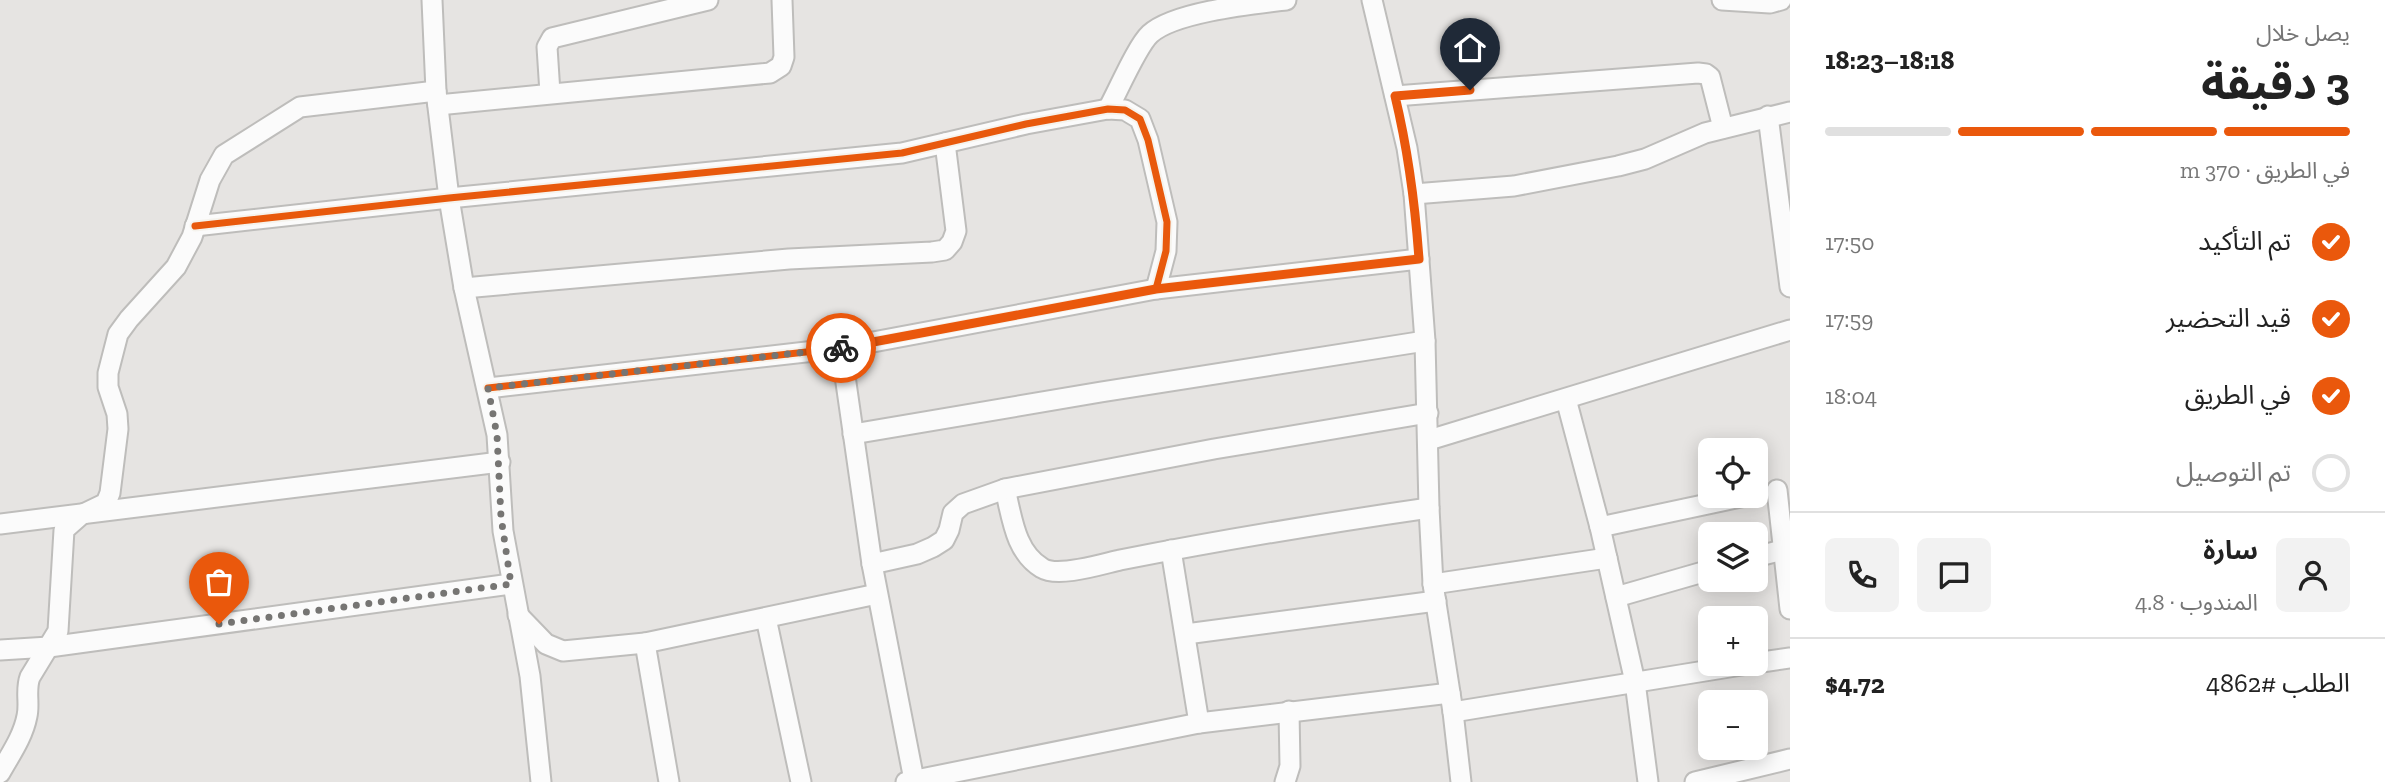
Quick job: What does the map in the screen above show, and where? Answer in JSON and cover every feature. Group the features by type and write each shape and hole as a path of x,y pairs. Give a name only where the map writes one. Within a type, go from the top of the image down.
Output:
{"street":[{"path":"432,0 437,98 449,198 464,288 488,388 500,462 501,517 511,584 530,676 541,782"},
{"path":"550,93 547,47 552,38 708,0"},
{"path":"0,773 24,729 30,677 49,648 59,625 62,538 68,525 81,515 106,503 110,494 118,429 117,414 108,387 108,373 118,334 128,318 176,267 189,243 210,180 224,155 300,107 550,93 770,73 780,66 784,57 782,0"},
{"path":"1108,109 1139,48 1150,34 1168,22 1210,6 1240,6 1286,0"},
{"path":"1372,0 1407,149 1414,194 1425,341 1434,593 1452,702 1461,782"},
{"path":"1722,0 1760,3 1781,0"},
{"path":"1395,96 1706,74 1713,84 1723,128"},
{"path":"195,226 889,154 1108,109 1125,110 1140,119 1148,140 1167,222 1166,251 1156,289"},
{"path":"1414,194 1514,186 1618,166 1645,159 1679,143 1723,128 1790,112"},
{"path":"1768,116 1790,287"},
{"path":"464,288 789,259 932,253 945,250 956,231 945,143"},
{"path":"488,388 841,348 1156,289 1419,259"},
{"path":"1429,440 1790,330"},
{"path":"853,434 1425,341"},
{"path":"841,348 872,564 910,781 1199,723 1289,711 1452,702 1635,682 1698,672"},
{"path":"1566,399 1600,527 1635,682 1648,782"},
{"path":"872,564 917,554 933,547 944,540 953,513 963,504 1005,489 1214,449 1428,413"},
{"path":"0,524 500,462"},
{"path":"1784,488 1790,609"},
{"path":"1005,489 1017,536 1027,555 1044,570 1064,571 1317,525 1429,509"},
{"path":"1600,527 1698,507"},
{"path":"1768,554 1787,549"},
{"path":"1171,550 1199,723"},
{"path":"1186,634 1434,593 1607,558"},
{"path":"1616,597 1698,573"},
{"path":"0,650 49,648 511,584"},
{"path":"518,615 546,644 563,651 645,642 877,594"},
{"path":"766,618 801,782"},
{"path":"645,642 669,782"},
{"path":"1768,661 1790,658"},
{"path":"1285,782 1290,766 1289,711"},
{"path":"1695,782 1790,760"}],"cycle path":[{"path":"195,226 902,153 1026,124 1108,109 1125,110 1140,119 1148,140 1167,222 1166,251 1156,289"},
{"path":"488,388 841,348 1156,289 1419,259"}],"way so far":[{"path":"219,624 511,584 501,517 497,435 488,388 841,348"}],"route":[{"path":"841,348 1156,289 1419,259 1414,194 1395,96 1470,90"}]}
